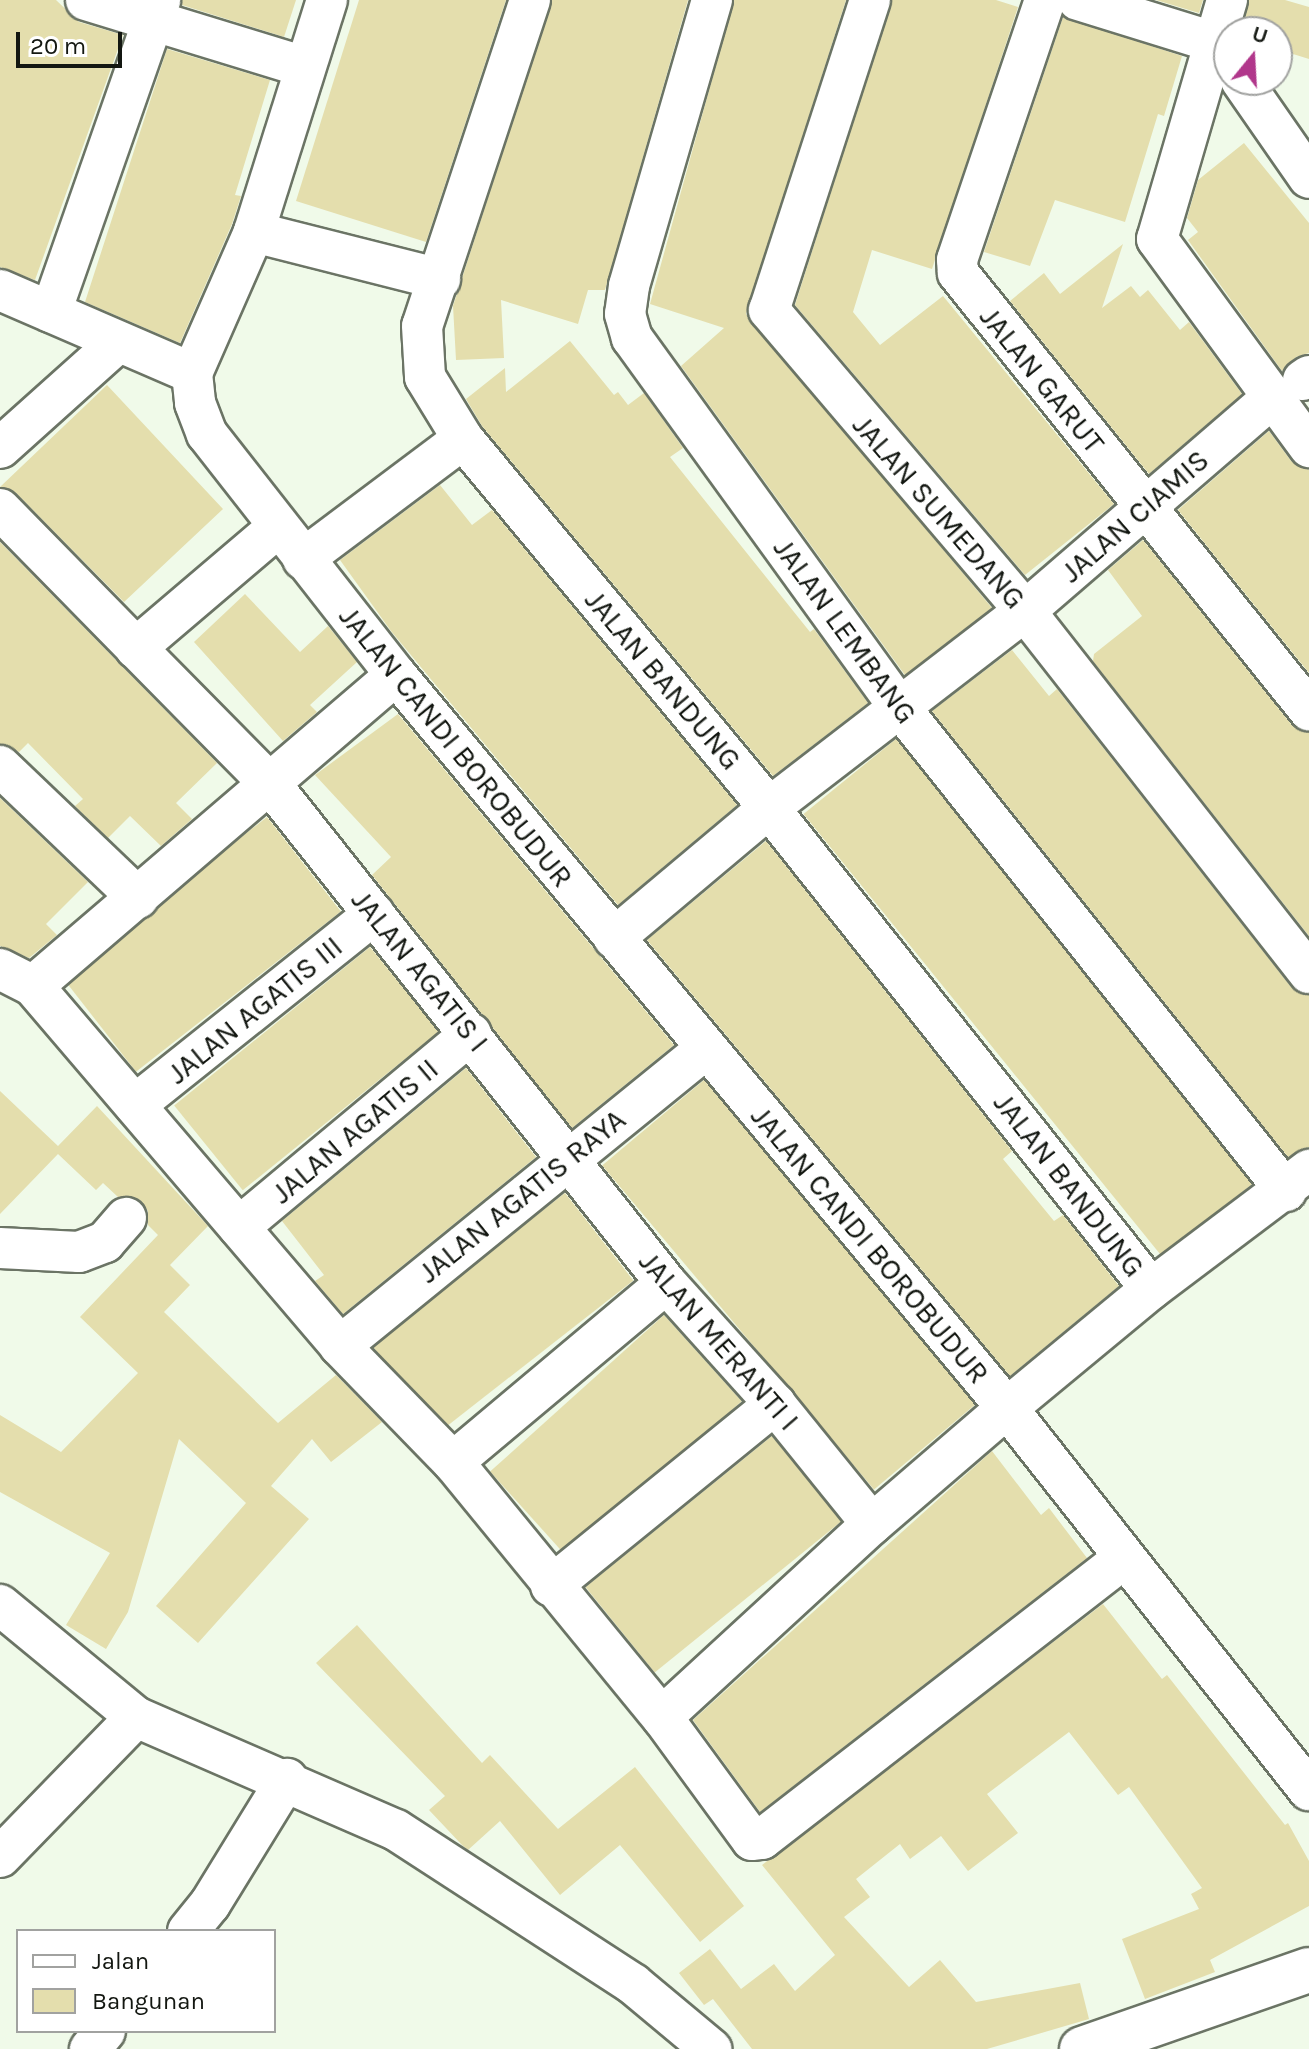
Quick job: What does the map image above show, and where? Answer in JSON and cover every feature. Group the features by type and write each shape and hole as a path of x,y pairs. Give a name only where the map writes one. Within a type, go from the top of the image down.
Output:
{"street":[{"path":"86,0 157,11 305,67"},
{"path":"0,290 192,373 254,232 327,0"},
{"name":"JALAN BANDUNG","path":"530,0 422,326 425,377 463,439 769,808 1151,1289"},
{"name":"JALAN LEMBANG","path":"712,0 635,262 625,314 632,338 901,709 1298,1180"},
{"name":"JALAN SUMEDANG","path":"870,0 769,310 1025,611 1309,973"},
{"name":"JALAN GARUT","path":"1045,0 957,260 958,273 1309,710"},
{"path":"1078,0 1213,49"},
{"path":"51,312 157,11"},
{"path":"1213,78 1157,239 1294,385 1309,447"},
{"path":"1252,96 1309,178"},
{"path":"254,232 440,279"},
{"path":"0,448 118,342"},
{"name":"JALAN CANDI BOROBUDUR","path":"192,373 195,403 207,434 303,559 705,1049 1007,1408 1122,1560 1309,1790"},
{"name":"JALAN CIAMIS","path":"614,938 769,808 1025,611 1294,385"},
{"path":"303,559 463,439"},
{"name":"JALAN AGATIS I","path":"0,509 272,786 569,1156"},
{"path":"136,648 278,527"},
{"path":"396,675 272,786 138,898 16,977 135,1105 340,1346 453,1462 551,1586 662,1717 755,1842 1122,1560"},
{"path":"0,766 138,898"},
{"name":"JALAN AGATIS III","path":"135,1105 374,914"},
{"name":"JALAN AGATIS II","path":"239,1227 471,1034"},
{"name":"JALAN AGATIS RAYA","path":"340,1346 569,1156 705,1049"},
{"name":"JALAN MERANTI I","path":"569,1156 666,1283 775,1404 872,1524"},
{"path":"662,1717 872,1524 1007,1408 1151,1289 1298,1180"},
{"path":"0,1248 79,1252 105,1242 126,1218"},
{"path":"453,1462 666,1283"},
{"path":"551,1586 775,1404"},
{"path":"0,1605 136,1717 287,1779 396,1830 526,1910 633,1984 711,2049"},
{"path":"0,1857 136,1717"},
{"path":"189,1929 287,1779"},
{"path":"1082,2049 1309,1970"},
{"path":"90,2049 103,2033"}],"building":[{"path":"0,0 56,0 79,22 123,35 35,280 0,267"},
{"path":"182,0 296,0 284,37 182,5"},
{"path":"359,0 506,0 426,242 296,201"},
{"path":"552,0 688,0 605,290 588,290 578,324 501,300 504,358 456,360 453,306"},
{"path":"734,0 846,0 746,314 992,608 905,675 681,366 724,328 650,304"},
{"path":"892,0 996,0 1018,7 932,269 872,250 853,312 880,345 943,296 1114,504 1025,575 795,305"},
{"path":"1156,0 1203,0 1199,13"},
{"path":"1249,0 1285,0 1309,7 1309,59 1293,54 1293,16 1246,16"},
{"path":"1063,17 1182,56 1164,116 1158,114 1125,222 1055,200 1030,266 984,252"},
{"path":"167,49 270,80 235,195 241,196 232,224 180,343 85,302"},
{"path":"1244,143 1309,223 1309,353 1296,357 1282,371 1188,240 1198,232 1187,218 1198,180"},
{"path":"1123,244 1102,308 1131,286 1140,297 1148,290 1180,330 1189,322 1242,394 1149,474 1010,301 1044,273 1060,294"},
{"path":"570,341 614,395 618,392 628,405 644,393 683,448 670,457 810,632 814,629 868,703 773,776 482,426 466,399 505,368 506,392"},
{"path":"107,385 223,509 124,602 16,493 0,487"},
{"path":"1269,431 1291,461 1309,470 1309,673 1178,510"},
{"path":"440,485 472,525 492,510 737,805 618,905 391,631 340,560"},
{"path":"1143,540 1291,724 1309,732 1309,936 1093,661 1094,654 1142,616 1108,570"},
{"path":"0,542 217,763 176,803 192,819 161,846 130,816 108,838 75,806 83,799 28,743 19,752 0,744"},
{"path":"245,594 300,652 328,626 357,662 310,705 317,712 283,741 194,642"},
{"path":"1012,650 1049,696 1057,689 1291,987 1309,995 1309,1147 1288,1157 932,711"},
{"path":"398,714 674,1045 572,1128 372,875 391,857 315,775"},
{"path":"896,739 1255,1182 1162,1257 804,814"},
{"path":"0,798 88,882 46,924 57,935 29,958 0,946"},
{"path":"267,817 341,912 136,1072 62,977"},
{"path":"766,841 1012,1151 1003,1159 1054,1221 1063,1215 1119,1286 1010,1376 647,940"},
{"path":"370,947 439,1032 243,1190 174,1106"},
{"path":"466,1068 536,1157 343,1314 315,1281 324,1275 282,1221"},
{"path":"704,1080 976,1404 874,1490 602,1165"},
{"path":"0,1091 58,1146 97,1106 208,1226 170,1265 190,1285 164,1312 278,1423 336,1375 382,1422 331,1462 312,1439 271,1486 309,1519 198,1643 156,1606 246,1503 179,1439 128,1612 106,1649 66,1625 110,1553 0,1492 0,1415 61,1452 138,1373 80,1317 158,1235 148,1225 148,1211 140,1200 118,1197 103,1183 96,1190 58,1154 0,1214"},
{"path":"565,1193 633,1280 439,1432 371,1344"},
{"path":"664,1315 742,1401 568,1558 490,1472"},
{"path":"772,1436 841,1521 655,1673 585,1587"},
{"path":"992,1451 1041,1515 1049,1508 1087,1558 760,1812 693,1720"},
{"path":"1103,1604 1162,1679 1167,1675 1285,1825 1288,1823 1309,1861 1309,1906 1210,1960 1215,1972 1145,1999 1122,1939 1199,1909 1191,1894 1202,1888 1129,1787 1118,1795 1069,1732 987,1794 1018,1833 968,1871 941,1836 910,1859 900,1844 856,1879 870,1897 844,1917 909,1987 940,1960 976,2002 1080,1983 1089,2019 987,2049 752,2049 713,1999 704,2005 679,1973 710,1949 741,1989 774,1964 795,1991 835,1955 762,1865"},
{"path":"357,1625 482,1763 490,1755 558,1829 635,1767 744,1906 700,1942 620,1845 560,1895 500,1821 468,1850 429,1810 445,1796 316,1663"}]}
